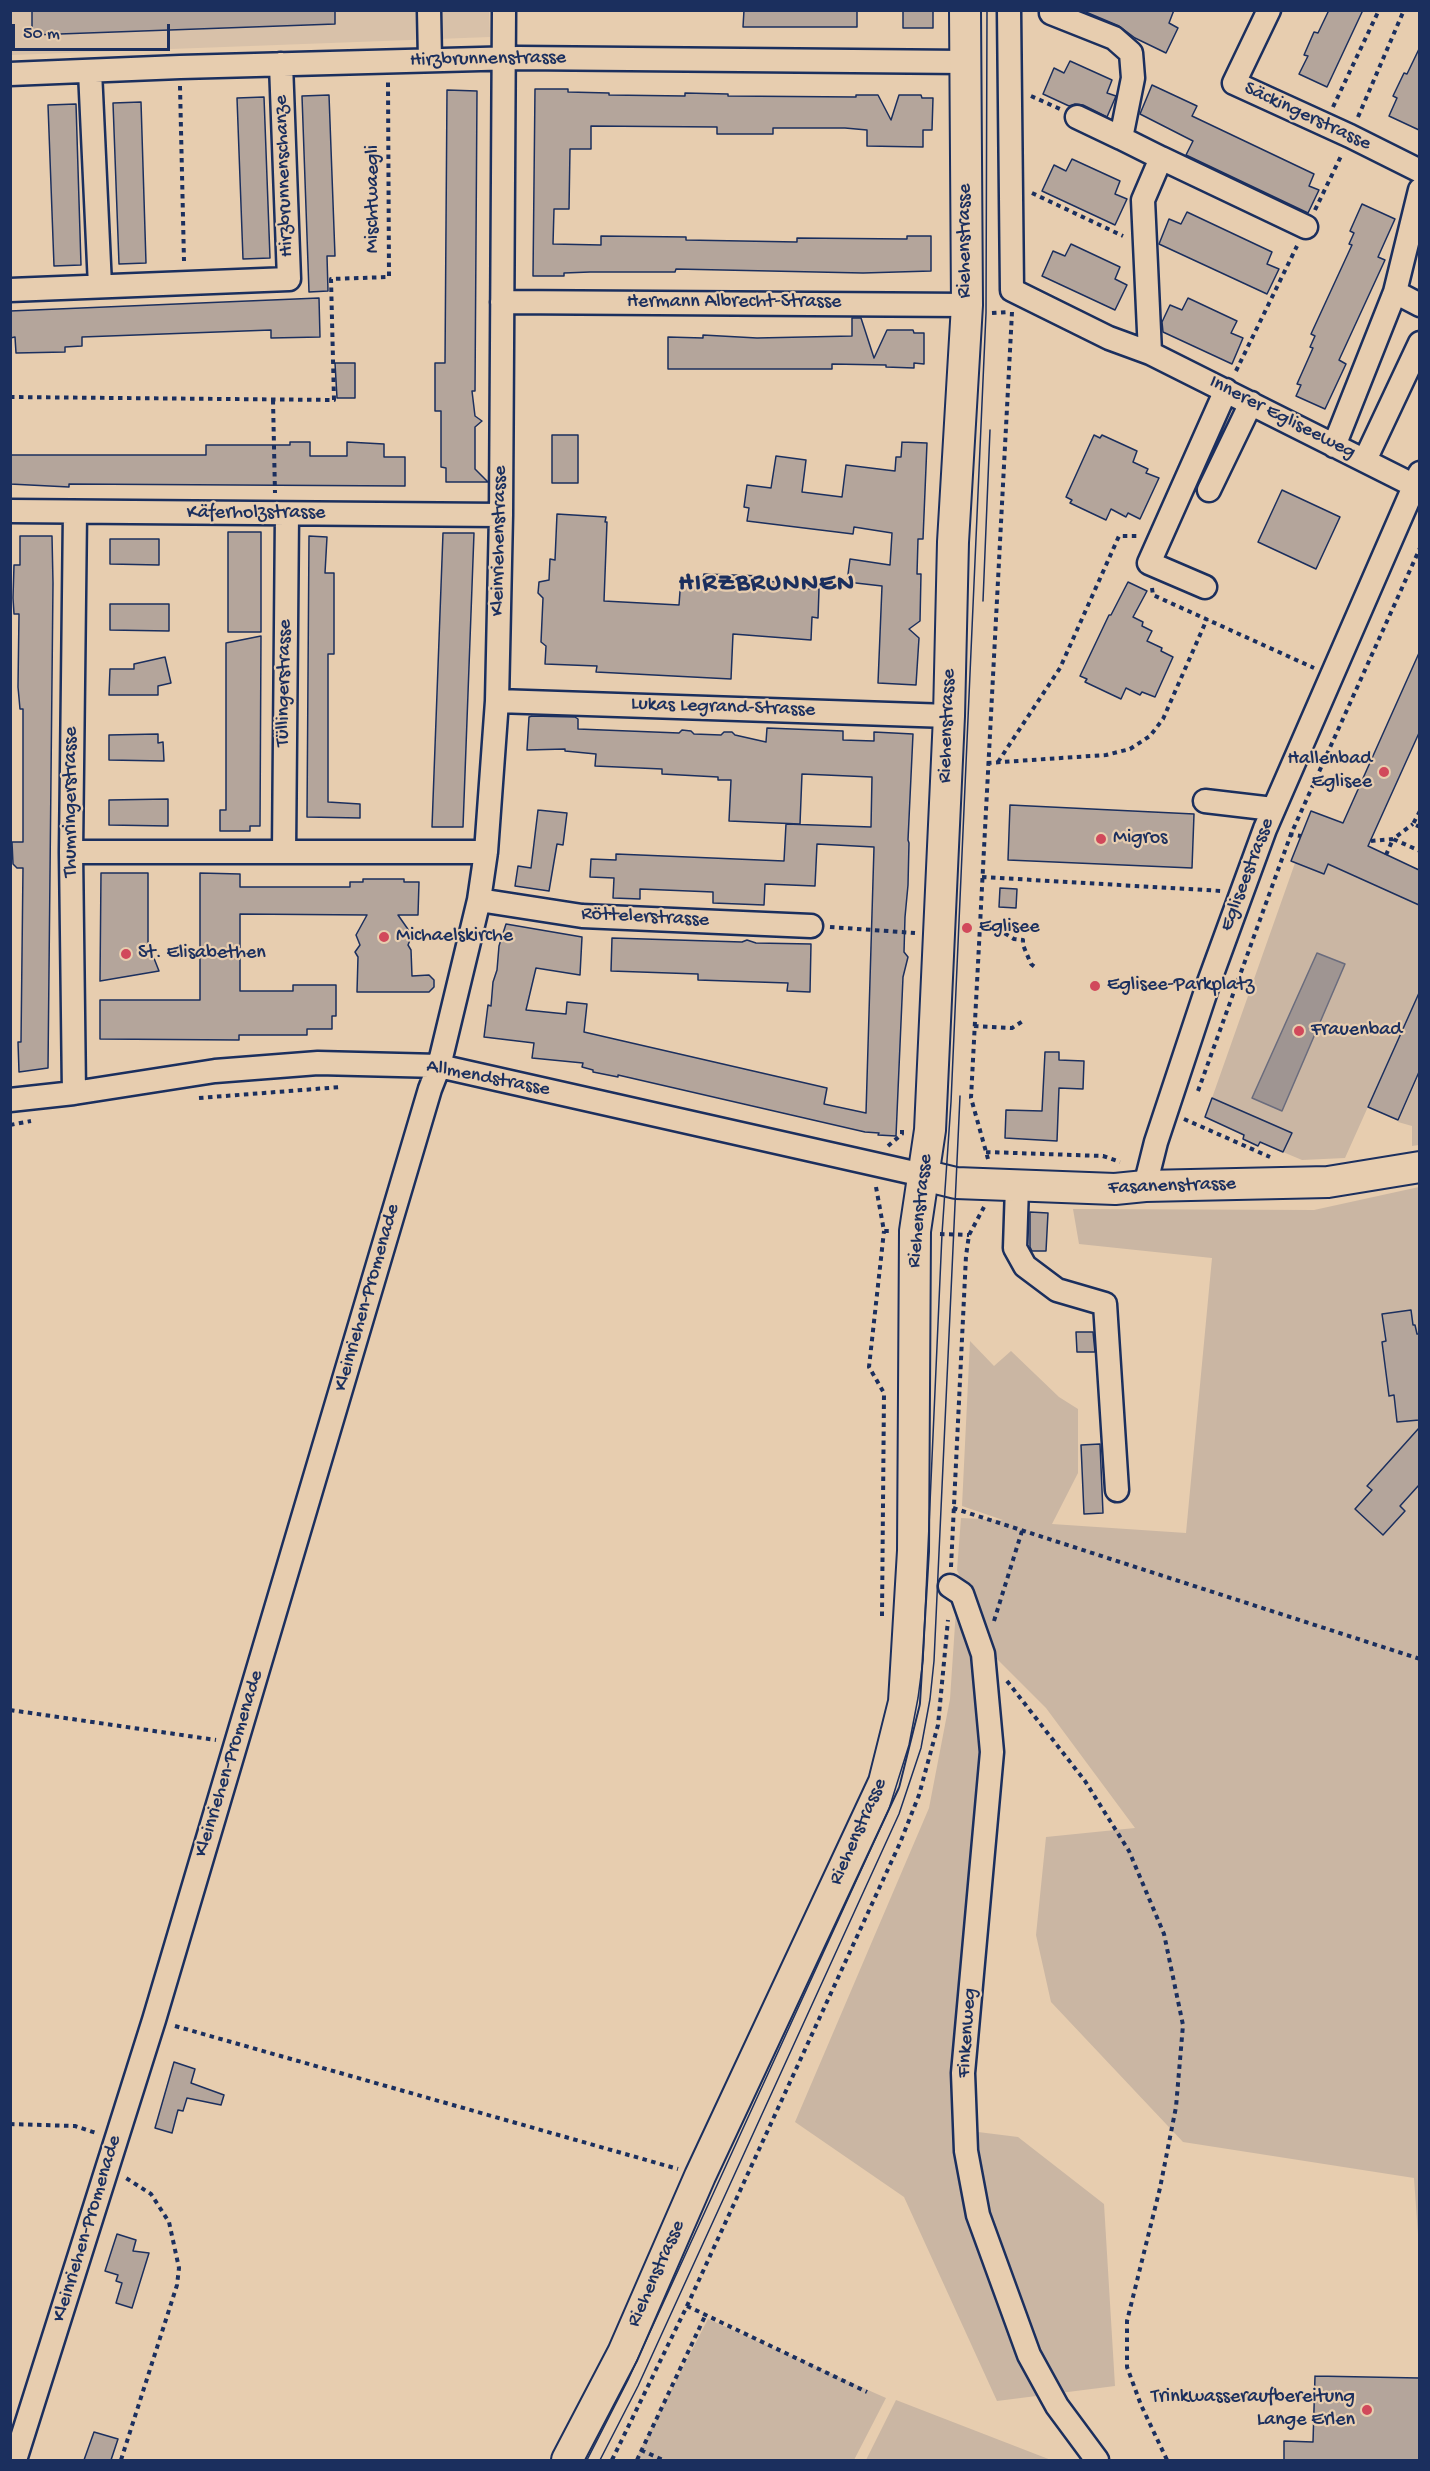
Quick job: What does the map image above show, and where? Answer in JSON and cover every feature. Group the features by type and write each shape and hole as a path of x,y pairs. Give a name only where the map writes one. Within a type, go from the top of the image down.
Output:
{"main road":[{"name":"Riehenstrasse","path":"567,2460 622,2353 700,2176 884,1782 904,1702 913,1551 915,1232 930,1120 949,716 953,542 967,304 965,10"},
{"name":"Fasanenstrasse","path":"923,1175 956,1183 1115,1189 1146,1181 1328,1182 1419,1167"}],"street":[{"path":"429,10 430,60"},
{"name":"Kleinriehenstrasse","path":"439,1066 479,900 486,852 497,700 501,515 504,10"},
{"path":"1009,10 1011,290"},
{"name":"Säckingerstrasse","path":"1269,10 1234,83 1325,124 1419,171"},
{"path":"1051,13 1114,38 1131,53 1133,78 1121,138"},
{"name":"Hirzbrunnenstrasse","path":"10,74 180,67 505,59 965,62"},
{"name":"Hirzbrunnenschanze","path":"10,290 289,279 281,64"},
{"path":"90,71 100,286"},
{"path":"1077,117 1306,227"},
{"path":"1150,353 1143,200 1161,158"},
{"path":"1334,446 1395,292 1419,190"},
{"name":"Innerer Egliseeweg","path":"1011,290 1109,338 1150,353 1334,446 1416,479"},
{"path":"1395,292 1419,305"},
{"name":"Hermann Albrecht-Strasse","path":"502,302 967,304"},
{"path":"1365,460 1419,343"},
{"path":"1205,587 1149,563 1226,390"},
{"path":"1209,490 1251,403"},
{"name":"Egliseestrasse","path":"1146,1181 1166,1113 1240,896 1273,809 1416,479"},
{"name":"Käferholzstrasse","path":"10,511 501,515"},
{"name":"Thumringerstrasse","path":"74,1093 71,852 75,512"},
{"name":"Tüllingerstrasse","path":"284,852 287,514"},
{"name":"Lukas Legrand-Strasse","path":"497,700 949,716"},
{"path":"1205,801 1273,809"},
{"path":"71,852 486,852"},
{"name":"Röttelerstrasse","path":"479,900 582,916 811,926"},
{"name":"Allmendstrasse","path":"10,1100 74,1093 214,1071 318,1063 439,1066 874,1162 923,1175"},
{"name":"Kleinriehen-Promenade","path":"15,2460 154,2020 430,1089 439,1066"},
{"path":"1017,1186 1015,1248 1025,1266 1057,1290 1105,1304 1117,1490"},
{"name":"Finkenweg","path":"950,1586 962,1594 983,1654 992,1752 963,2073 966,2151 978,2215 1029,2355 1057,2406 1097,2460"}],"path":[{"path":"1325,124 1379,10"},
{"path":"1226,390 1350,136 1404,10"},
{"name":"Mischtwaegli","path":"10,398 334,400 331,279 388,277 388,61"},
{"path":"180,67 185,283"},
{"path":"1009,85 1077,117"},
{"path":"1009,183 1145,246"},
{"path":"1011,290 1012,312 971,1098 986,1152 1102,1156 1146,1181"},
{"path":"273,400 274,496 287,514"},
{"path":"998,762 1060,668 1119,536 1162,535"},
{"path":"1195,1098 1291,834 1419,548"},
{"path":"1149,563 1153,595 1331,676"},
{"path":"987,763 1107,754 1130,748 1150,736 1164,719 1207,619"},
{"path":"1386,855 1393,839 1413,824 1419,811"},
{"path":"1413,824 1419,827"},
{"path":"1371,841 1393,839 1419,851"},
{"path":"982,877 1214,889 1240,896"},
{"path":"979,924 991,925 1014,939 1023,940 1031,964 1036,968"},
{"path":"811,926 915,933"},
{"path":"974,1026 1012,1029 1023,1021"},
{"path":"194,1098 342,1087"},
{"path":"1187,1120 1191,1109"},
{"path":"1166,1113 1274,1158"},
{"path":"10,1125 34,1121"},
{"path":"870,1185 878,1188 884,1231 870,1367 884,1393 882,1624"},
{"path":"612,2460 687,2306 900,1843 919,1795 938,1725 950,1586 962,1308 969,1235 989,1198"},
{"path":"884,1231 969,1235"},
{"path":"953,1508 1419,1659"},
{"path":"1022,1531 983,1654 1036,1716 1097,1801 1129,1851 1164,1934 1183,2025 1176,2107 1160,2188 1127,2321 1127,2367 1167,2460"},
{"path":"10,1710 237,1743"},
{"path":"154,2020 683,2171"},
{"path":"10,2124 75,2126 116,2140"},
{"path":"120,2173 151,2194 159,2205 169,2222 179,2268 177,2285 121,2460"},
{"path":"687,2306 867,2392"},
{"path":"636,2460 706,2314"},
{"path":"642,2450 663,2460"}],"shaded area":[{"path":"10,11 489,11 490,37 11,55"},
{"name":"Frauenbad","path":"1295,863 1324,874 1328,864 1419,905 1419,993 1345,1158 1302,1160 1283,1152 1291,1133 1212,1098"},
{"name":"Frauenbad","path":"1317,953 1345,964 1282,1111 1252,1098"},
{"path":"1419,1075 1419,1145 1412,1146 1412,1126 1398,1122"},
{"path":"1419,1187 1419,2248 1414,2178 1183,2142 1051,2002 1036,1935 1046,1837 1135,1828 1046,1708 990,1652 957,1570 961,1518 1003,1520 962,1506 970,1341 994,1366 1011,1351 1059,1397 1078,1409 1078,1473 1052,1524 1186,1533 1212,1258 1079,1244 1073,1209 1314,1210"},
{"path":"957,1595 977,1655 980,1749 954,2129 1018,2137 1104,2204 1115,2386 997,2401 904,2197 795,2122 929,1808 950,1699"},
{"path":"708,2319 886,2398 854,2460 635,2460"},
{"path":"896,2400 1051,2460 866,2460"}],"building":[{"path":"32,10 335,10 335,24 32,35"},
{"path":"744,10 857,10 857,27 743,27"},
{"path":"903,10 933,10 933,28 903,28"},
{"path":"1081,10 1174,10 1169,23 1178,28 1166,53 1135,38 1119,26"},
{"path":"1329,10 1363,10 1327,87 1299,74 1308,56 1304,55 1314,32 1318,33"},
{"path":"1419,49 1419,130 1389,116 1397,98 1393,96"},
{"path":"1070,61 1112,80 1107,93 1116,96 1107,117 1083,105 1069,106 1043,94 1054,68 1064,73"},
{"path":"1152,85 1197,106 1192,116 1314,174 1309,186 1319,190 1308,213 1186,155 1193,141 1140,114"},
{"path":"535,89 568,89 568,92 609,93 609,95 685,96 685,93 728,94 728,96 856,97 856,95 878,95 891,120 899,95 921,95 922,98 933,98 932,130 923,130 923,147 867,146 867,130 845,128 773,128 773,134 717,134 717,127 591,126 591,149 570,149 569,209 554,209 553,244 601,245 601,236 797,242 797,238 907,239 907,236 931,236 931,271 863,273 676,269 675,272 590,272 564,273 564,276 533,276"},
{"path":"447,90 477,91 475,391 472,391 475,416 482,421 475,427 475,469 488,482 446,482 446,468 441,467 441,411 435,411 435,363 445,363"},
{"path":"329,95 335,256 327,256 328,291 309,292 302,96"},
{"path":"264,97 270,258 243,259 237,98"},
{"path":"141,102 146,263 119,264 113,103"},
{"path":"76,104 81,265 54,266 48,105"},
{"path":"1072,159 1120,181 1115,194 1127,199 1115,225 1042,191 1054,165 1066,171"},
{"path":"1362,204 1395,219 1378,257 1385,260 1339,360 1346,364 1325,409 1296,396 1301,385 1297,384 1313,348 1310,347 1315,336 1311,334 1352,245 1349,244 1354,233 1350,231"},
{"path":"1187,212 1272,252 1267,264 1279,269 1267,294 1159,244 1169,219 1181,224"},
{"path":"1071,244 1120,267 1115,279 1127,285 1115,310 1042,276 1053,251 1065,256"},
{"path":"319,298 320,337 271,338 271,330 82,337 82,346 65,347 65,352 16,353 15,337 10,338 10,311"},
{"path":"1188,298 1237,321 1231,333 1243,338 1232,364 1163,332 1162,322 1170,305 1182,310"},
{"path":"852,318 861,318 874,358 887,330 913,330 914,333 924,333 924,364 914,363 914,368 832,364 832,369 668,369 668,337 703,338 703,335 757,338 852,336"},
{"path":"335,363 355,363 355,398 337,398"},
{"path":"552,435 578,435 578,483 552,483"},
{"path":"1094,435 1100,438 1102,435 1137,451 1133,462 1148,469 1146,473 1159,478 1140,519 1128,513 1126,517 1111,509 1106,520 1070,503 1072,500 1066,497"},
{"path":"290,442 310,442 310,456 347,456 347,442 384,444 384,457 405,457 405,486 69,484 69,487 10,484 10,455 206,455 206,445 290,445"},
{"path":"902,442 927,443 923,539 918,539 917,574 921,574 920,621 909,629 919,638 916,685 878,683 882,586 847,582 850,559 890,565 892,533 854,527 853,534 747,521 749,508 744,507 747,485 771,488 776,456 806,460 802,492 842,497 846,465 895,471 896,457 901,457"},
{"path":"1282,490 1340,517 1316,569 1258,542"},
{"path":"557,514 606,517 604,601 679,605 681,578 703,579 704,574 763,576 762,581 797,583 796,588 819,589 818,618 812,617 811,640 733,634 731,679 596,672 597,666 545,664 546,646 541,642 543,598 538,593 539,582 549,580 550,559 555,560"},
{"path":"228,532 261,532 261,632 228,632"},
{"path":"443,533 474,533 463,827 432,827"},
{"path":"20,536 52,536 53,583 48,1068 19,1072 23,868 17,868 13,864 12,842 23,842 23,709 20,709 18,687 19,614 14,614 13,598 14,565 20,565"},
{"path":"309,536 327,537 325,573 334,573 334,654 328,654 328,802 360,804 360,818 307,817"},
{"path":"110,539 159,539 159,565 110,564"},
{"path":"1128,582 1147,591 1133,617 1143,622 1142,626 1152,631 1147,641 1162,648 1161,651 1173,657 1155,697 1142,692 1140,695 1126,688 1121,699 1085,682 1087,679 1080,676 1109,615"},
{"path":"110,604 169,604 169,631 110,630"},
{"path":"261,636 260,826 250,826 250,831 220,831 220,810 226,810 226,643"},
{"name":"Hallenbad Eglisee","path":"1419,653 1419,733 1368,846 1419,870 1419,905 1328,864 1324,874 1291,861 1311,811 1343,823"},
{"path":"165,657 171,683 158,686 158,695 109,695 110,669 134,669 134,664"},
{"path":"529,717 575,717 578,719 578,729 679,733 682,730 691,731 694,734 721,735 724,732 732,732 735,735 766,742 767,728 843,731 843,740 874,741 874,732 913,734 904,952 908,957 903,977 896,1136 878,1135 879,1133 865,1132 618,1075 618,1077 593,1072 593,1070 582,1067 583,1063 532,1058 534,1043 484,1037 488,1005 491,1006 493,982 497,970 499,946 506,924 582,937 580,975 536,968 526,1010 566,1014 567,1002 587,1004 584,1032 827,1088 824,1104 866,1113 874,847 817,844 815,886 765,884 764,905 713,903 713,892 640,889 640,899 613,898 614,878 590,877 591,859 616,860 616,854 784,861 786,824 871,827 872,777 802,774 800,824 729,821 731,780 718,780 718,777 662,774 662,769 595,766 596,754 565,751 565,749 527,750"},
{"path":"158,734 158,743 163,742 164,761 109,760 109,735"},
{"path":"168,799 168,826 109,825 109,800"},
{"name":"Migros","path":"1010,805 1194,814 1192,868 1008,860"},
{"path":"538,810 567,813 563,845 557,844 549,891 515,886 518,866 531,868"},
{"path":"101,873 148,873 148,943 159,971 100,981"},
{"path":"200,873 240,874 240,887 350,887 350,882 363,882 363,879 404,879 404,882 419,882 418,915 398,915 412,935 408,945 411,950 412,976 429,975 434,980 434,987 429,992 357,992 358,957 355,952 360,945 356,935 367,915 240,914 240,991 293,991 293,985 336,985 336,1016 332,1016 332,1029 307,1029 307,1035 239,1035 239,1040 100,1039 100,1000 200,1000"},
{"path":"1000,888 1017,889 1016,908 999,907"},
{"path":"612,938 742,942 747,940 756,943 811,944 810,992 787,991 788,983 698,980 698,974 611,971"},
{"path":"1419,993 1419,1072 1398,1120 1368,1107"},
{"path":"1045,1052 1059,1052 1059,1060 1084,1061 1083,1089 1059,1088 1057,1141 1005,1138 1006,1110 1042,1111"},
{"path":"1212,1098 1292,1133 1283,1152 1260,1142 1258,1146 1243,1139 1244,1135 1205,1117"},
{"path":"1030,1212 1048,1213 1046,1251 1032,1251 1030,1247"},
{"path":"1411,1310 1413,1325 1419,1334 1419,1420 1397,1422 1394,1395 1389,1396 1382,1342 1386,1341 1382,1314"},
{"path":"1076,1332 1093,1332 1095,1352 1077,1352"},
{"path":"1419,1428 1419,1485 1400,1506 1405,1511 1383,1535 1355,1509 1372,1490 1367,1486"},
{"path":"1100,1444 1103,1513 1084,1514 1081,1445"},
{"path":"174,2062 195,2069 191,2083 224,2095 221,2105 187,2098 183,2111 178,2110 172,2133 155,2128"},
{"path":"117,2234 136,2240 133,2251 149,2253 132,2308 116,2303 122,2283 116,2281 118,2275 105,2271"},
{"name":"Trinkwasseraufbereitung Lange Erlen","path":"1315,2376 1419,2378 1419,2460 1284,2460 1284,2441 1313,2442"},
{"path":"94,2432 118,2439 111,2460 84,2460"}],"tram line":[{"path":"587,2460 628,2380 889,1809 909,1745 918,1698 923,1660 942,1234 951,1102 986,313 987,10"},
{"path":"983,601 990,430"},
{"path":"600,2460 638,2386 899,1814 921,1748 934,1661 960,1096"}],"place":[{"name":"Hallenbad Eglisee","path":"1384,772"},
{"name":"Migros","path":"1101,839"},
{"name":"Eglisee","path":"967,928"},
{"name":"Michaelskirche","path":"384,937"},
{"name":"St. Elisabethen","path":"126,954"},
{"name":"Eglisee-Parkplatz","path":"1095,986"},
{"name":"Frauenbad","path":"1299,1031"},
{"name":"Trinkwasseraufbereitung Lange Erlen","path":"1367,2410"}],"district":[{"name":"HIRZBRUNNEN","path":"767,585"}]}
